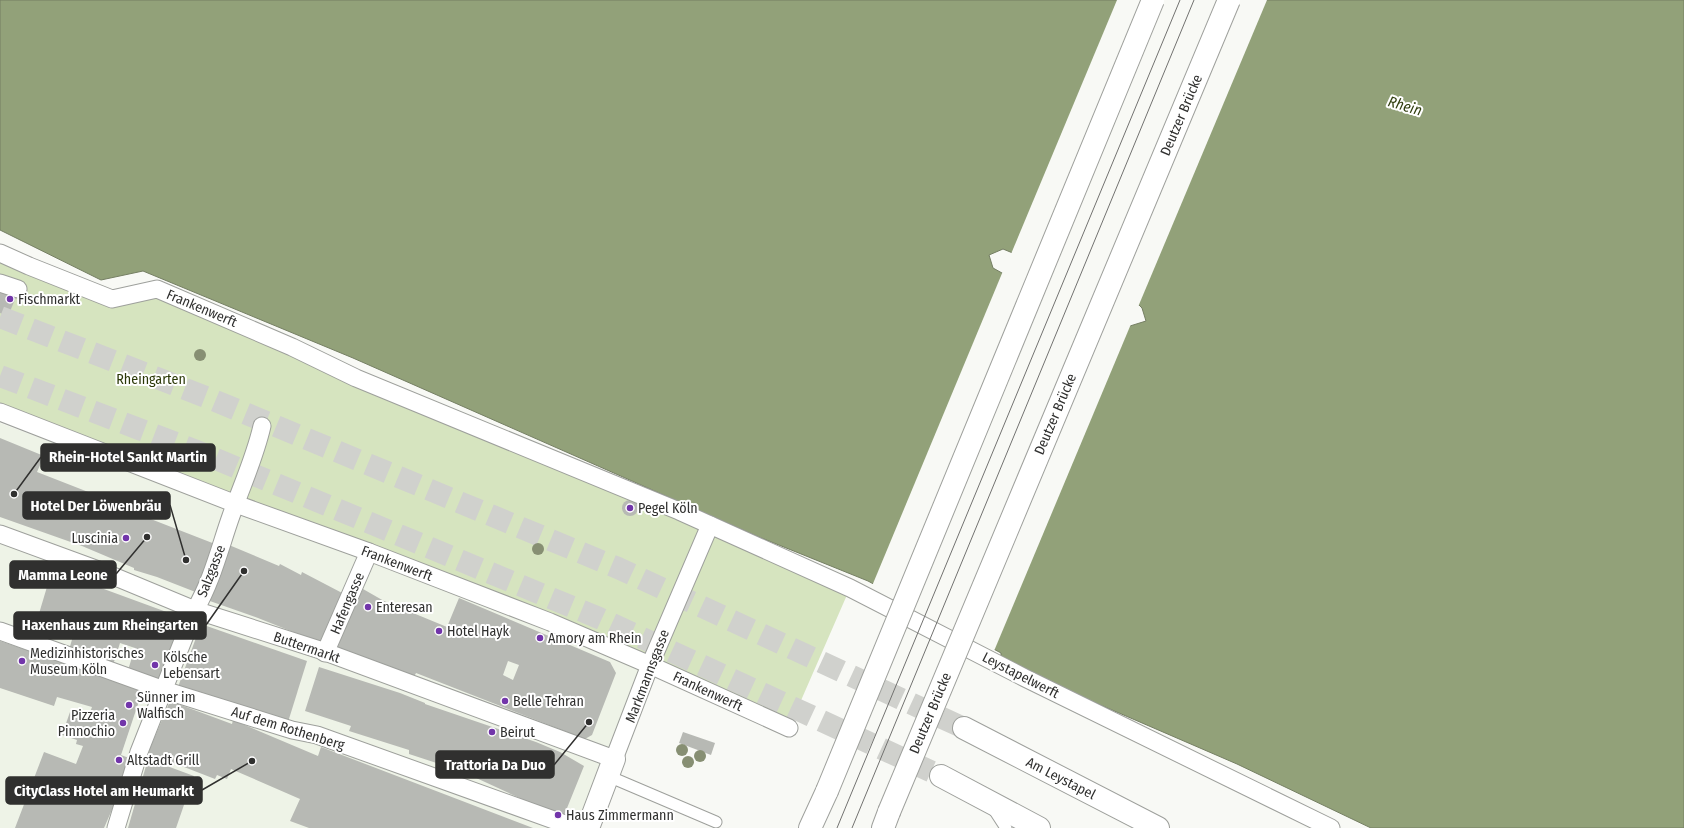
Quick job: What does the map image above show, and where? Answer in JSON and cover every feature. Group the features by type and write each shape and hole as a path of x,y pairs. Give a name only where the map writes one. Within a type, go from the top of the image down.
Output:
{"main road":[{"path":"810,828 827,791 1153,0"},
{"name":"Deutzer Brücke","path":"886,820 1229,0"},
{"name":"Am Leystapel","path":"964,728 1158,828"},
{"name":"Markmannsgasse","path":"588,828 611,768"},
{"path":"941,776 1039,828"}],"street":[{"name":"Frankenwerft","path":"0,253 28,266 112,299 157,289 292,347 356,378 710,524"},
{"path":"0,283 18,289"},
{"name":"Frankenwerft","path":"0,412 236,504 369,552 550,622 650,665 789,728"},
{"name":"Salzgasse","path":"116,828 139,752 195,610 204,595 236,504 256,453 262,426"},
{"name":"Markmannsgasse","path":"611,768 650,665 710,524"},
{"name":"Leystapelwerft","path":"710,524 850,588 1025,678 1331,828"},
{"name":"Buttermarkt","path":"0,534 195,610 326,653 611,768"},
{"name":"Hafengasse","path":"326,653 369,552"},
{"name":"Auf dem Rothenberg","path":"0,631 164,690 292,730 317,735 576,828"}],"lane":[{"path":"611,768 716,822"},
{"path":"990,802 1006,828"}],"shaded area":[{"path":"0,423 642,660 591,828 0,828"}],"green space":[{"name":"Rheingarten","path":"0,253 112,299 157,289 850,588 789,728 650,665 0,412"}],"water":[{"name":"Rhein","path":"0,0 1684,0 1684,828 1371,828 1237,764 1001,662 1001,653 868,581 759,537 353,358 143,271 101,280 0,230","holes":["1003,249 1139,305 1142,308 1146,321 1130,326 1002,273 993,268 989,255"]}],"pier":[{"path":"1117,0 1267,0 1138,307 1011,254"},
{"path":"1003,271 1131,324 994,651 872,586"}],"building":[{"path":"0,288 17,295 8,316 0,313"},
{"path":"0,438 44,456 37,472 119,504 120,503 144,515 143,516 215,544 198,593 134,570 134,568 82,546 0,517"},
{"name":"Pegel Köln","path":"630,500 636,502 638,508 636,514 630,516 624,514 622,508 624,502"},
{"path":"229,545 279,566 280,564 301,575 302,572 346,595 323,644 258,618 207,600"},
{"path":"52,570 183,618 164,682 128,670 135,648 120,643 113,665 69,650 75,629 38,617"},
{"path":"363,589 384,601 447,627 459,598 610,662 616,673 592,735 585,739 416,673 414,677 334,650","holes":["508,661 519,665 513,680 503,675"]},
{"path":"201,624 307,661 288,722 178,687"},
{"path":"0,641 143,689 121,755 129,758 121,781 124,782 104,828 15,828 44,752 76,764 83,746 76,744 77,740 62,735 70,712 88,718 92,707 57,697 54,706 0,688"},
{"path":"319,667 400,693 425,704 536,742 560,752 584,766 563,818 461,771 409,754 409,750 349,731 351,726 305,711"},
{"path":"170,701 232,724 233,720 318,756 321,747 533,828 309,828 290,821 300,799 231,769 227,779 217,775 215,779 148,753"},
{"path":"683,732 715,743 711,755 679,743"},
{"path":"148,759 194,776 176,828 128,828"}],"tunnel":[{"path":"0,317 206,397 618,568 964,728"},
{"path":"0,376 194,450 599,618 941,776"}],"tram line":[{"path":"837,828 1180,0"},
{"path":"852,828 1194,0"}],"place":[{"name":"Fischmarkt","path":"10,299"},
{"name":"Rhein-Hotel Sankt Martin","path":"14,494"},
{"name":"Pegel Köln","path":"630,508"},
{"name":"Mamma Leone","path":"147,537"},
{"name":"Luscinia","path":"126,538"},
{"name":"Hotel Der Löwenbräu","path":"186,560"},
{"name":"Haxenhaus zum Rheingarten","path":"244,571"},
{"name":"Enteresan","path":"368,607"},
{"name":"Hotel Hayk","path":"439,631"},
{"name":"Amory am Rhein","path":"540,638"},
{"name":"Medizinhistorisches Museum Köln","path":"22,661"},
{"name":"Kölsche Lebensart","path":"155,665"},
{"name":"Belle Tehran","path":"505,701"},
{"name":"Sünner im Walfisch","path":"129,705"},
{"name":"Trattoria Da Duo","path":"589,722"},
{"name":"Pizzeria Pinnochio","path":"123,723"},
{"name":"Beirut","path":"492,732"},
{"name":"Altstadt Grill","path":"119,760"},
{"name":"CityClass Hotel am Heumarkt","path":"252,761"},
{"name":"Haus Zimmermann","path":"558,815"}]}
